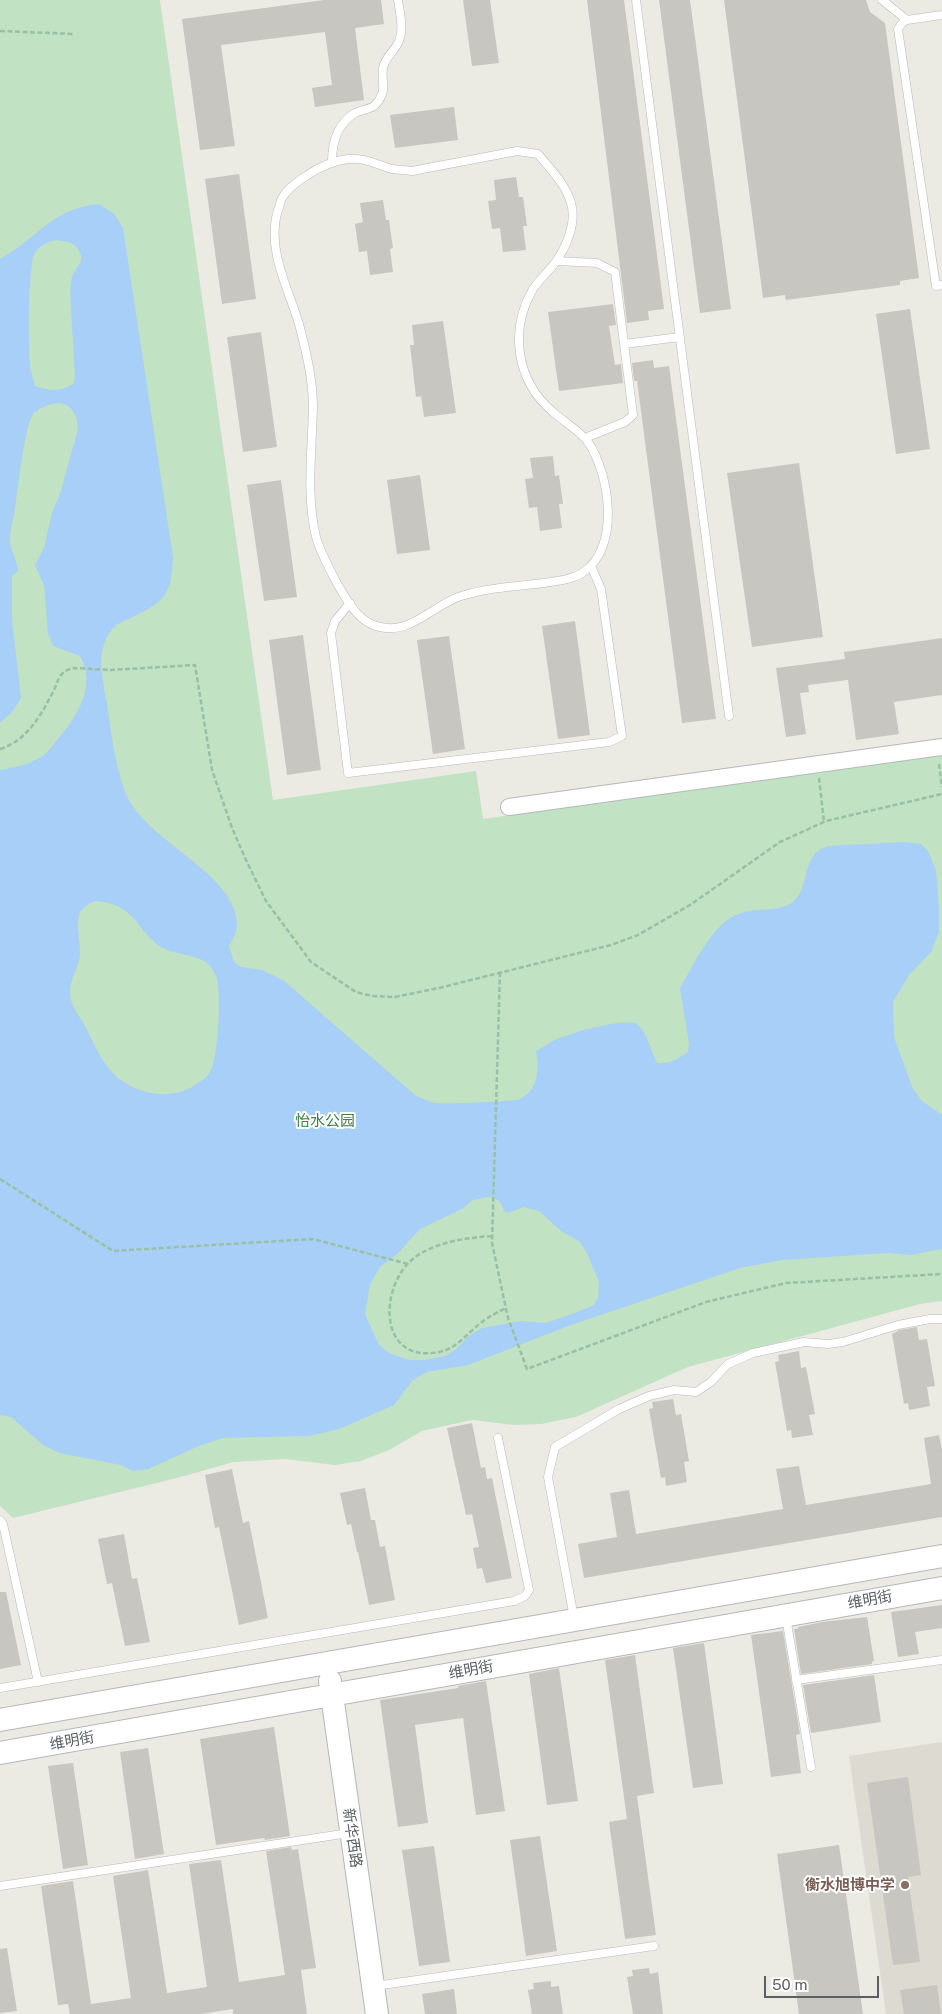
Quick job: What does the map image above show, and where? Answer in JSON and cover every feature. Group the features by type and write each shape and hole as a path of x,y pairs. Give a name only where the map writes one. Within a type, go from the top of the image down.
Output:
{"street":[{"path":"509,807 939,748"},
{"name":"维明街","path":"0,1720 942,1556"},
{"name":"维明街","path":"0,1753 942,1588"},
{"name":"新华西路","path":"327,1663 377,2014"}],"lane":[{"path":"332,162 332,145 337,132 355,113 374,106 383,94 383,68 389,54 400,40 402,24 398,0"},
{"path":"636,0 729,716"},
{"path":"882,0 907,20"},
{"path":"942,15 907,20 898,29 936,286 942,285"},
{"path":"517,151 538,154 552,170 571,201 570,230 557,261 534,287 521,315 520,360 524,373 539,399 585,438 600,467 608,514 606,535 600,554 580,575 562,580 475,592 448,601 423,618 404,626 384,628 369,623 350,603 327,564 316,532 311,490 312,384 298,322 278,262 274,238 275,221 282,198 299,181 317,168 332,162 351,158 394,169 412,171 517,151"},
{"path":"557,261 597,263 615,272 633,415 625,422 585,438"},
{"path":"624,344 680,337"},
{"path":"350,603 334,622 331,634 348,773 609,742 622,736 601,589 590,566"},
{"path":"574,1620 548,1477 550,1461 556,1447 619,1409 649,1396 674,1390 696,1392 711,1382 728,1364 753,1353 804,1342 828,1344 843,1342 898,1326 930,1319 942,1319"},
{"path":"0,1688 504,1603 525,1596 529,1590 498,1438"},
{"path":"0,1520 3,1524 38,1682"},
{"path":"786,1615 811,1767"},
{"path":"796,1680 942,1660"},
{"path":"0,1886 351,1833"},
{"path":"373,1986 654,1946"}],"path":[{"path":"0,32 75,34"},
{"path":"0,749 22,738 28,732 45,707 64,671 74,668 105,669 195,666 212,770 232,828 266,900 312,962 356,992 372,996 395,997 439,988 610,945 638,935 690,905 780,842 824,822 942,794"},
{"path":"939,748 942,787"},
{"path":"817,765 824,822"},
{"path":"500,972 492,1236 498,1276 508,1318 527,1369 706,1302 786,1282 942,1274"},
{"path":"0,1179 113,1251 313,1239 408,1264"},
{"path":"492,1236 461,1239 431,1248 417,1256 408,1264 393,1289 389,1315 392,1329 399,1341 408,1349 421,1353 439,1352 453,1347 482,1322 506,1308"}],"shaded area":[{"name":"衡水旭博中学","path":"942,1742 942,2014 886,2014 849,1756"}],"green space":[{"name":"怡水公园","path":"0,0 160,0 273,800 476,771 483,819 942,754 942,1301 920,1304 688,1367 576,1417 541,1424 514,1425 472,1420 422,1431 389,1450 361,1461 335,1465 285,1459 234,1462 177,1478 13,1518 0,1506"}],"water":[{"path":"99,204 114,214 123,228 173,557 171,580 165,594 153,606 115,626 110,631 104,644 101,659 102,673 116,758 124,789 134,808 149,825 206,872 222,888 233,906 237,928 229,946 234,962 241,967 262,970 283,980 416,1096 435,1103 479,1103 515,1100 526,1095 534,1084 537,1071 536,1051 551,1042 583,1030 610,1024 632,1023 638,1025 644,1033 657,1063 670,1062 681,1057 688,1052 689,1044 680,988 705,945 722,925 741,913 781,908 793,902 801,891 813,856 825,847 905,842 921,844 928,851 936,870 939,932 931,952 909,975 893,1002 894,1037 913,1089 922,1101 942,1115 942,1249 911,1255 888,1253 782,1260 740,1268 568,1326 468,1365 427,1372 413,1380 394,1405 339,1429 309,1436 223,1438 199,1446 148,1469 133,1471 121,1465 59,1453 43,1445 11,1417 0,1415 0,770 26,764 47,752 78,711 85,690 86,679 85,667 80,656 53,646 48,633 44,585 35,565 44,548 52,513 60,494 78,429 73,411 65,404 59,403 41,408 33,414 27,432 22,459 10,538 18,571 12,576 12,620 21,698 13,711 0,723 0,259 57,218 69,211","holes":["56,240 69,242 76,246 81,255 81,261 72,276 70,291 74,383 65,388 55,390 35,386 30,362 29,312 34,255 43,245","95,901 119,907 127,912 152,940 161,947 200,959 210,966 216,976 219,995 216,1051 210,1072 195,1085 175,1093 163,1094 140,1090 120,1080 100,1056 73,1007 70,993 80,952 79,916 87,905","490,1197 498,1200 504,1211 508,1213 524,1207 539,1211 561,1231 579,1241 587,1253 599,1282 598,1297 594,1305 546,1323 521,1321 482,1328 470,1335 455,1350 445,1356 425,1360 409,1360 389,1353 379,1345 365,1314 370,1284 380,1267 398,1253 420,1229 464,1208 471,1201"]}],"building":[{"path":"324,0 381,0 384,24 355,28 364,100 315,107 312,88 332,85 325,32 221,45 235,146 200,150 182,19"},
{"path":"463,0 490,0 499,63 472,66"},
{"path":"587,0 624,0 664,309 648,311 649,320 627,323"},
{"path":"659,0 690,0 731,309 700,313"},
{"path":"724,0 866,0 870,12 885,23 919,278 900,281 900,285 786,300 785,295 763,298"},
{"path":"454,107 458,140 395,148 390,115"},
{"path":"239,174 256,299 222,304 205,179"},
{"path":"516,177 519,197 523,197 527,226 523,226 526,250 503,252 500,228 492,229 488,201 496,200 494,180"},
{"path":"383,200 386,220 389,220 393,248 390,249 393,272 370,275 367,251 359,252 355,224 363,222 360,203"},
{"path":"613,304 616,325 609,326 615,365 621,364 623,383 559,391 548,312"},
{"path":"910,309 930,449 896,454 876,314"},
{"path":"443,321 456,413 424,417 421,396 416,397 410,345 414,345 412,325"},
{"path":"261,332 277,447 243,452 227,337"},
{"path":"653,360 654,368 669,366 716,719 682,723 637,381 634,381 632,363"},
{"path":"553,456 555,476 559,475 563,504 559,504 562,528 540,531 537,507 529,508 525,479 533,478 530,458"},
{"path":"799,463 823,637 752,647 727,473"},
{"path":"420,475 430,550 397,554 387,480"},
{"path":"281,480 297,597 264,601 247,485"},
{"path":"575,621 590,735 558,739 542,626"},
{"path":"303,635 321,770 287,775 269,640"},
{"path":"449,636 465,749 433,754 417,640"},
{"path":"942,638 942,695 894,702 899,734 856,740 848,680 808,685 809,692 800,693 806,734 786,737 776,668 845,659 844,652"},
{"path":"917,1327 919,1340 927,1339 935,1386 927,1387 930,1406 909,1410 908,1403 904,1404 892,1334 899,1330"},
{"path":"799,1351 801,1368 806,1367 815,1414 809,1415 813,1435 792,1438 791,1430 787,1431 775,1362 779,1361 778,1355"},
{"path":"673,1399 676,1415 681,1414 689,1461 684,1462 687,1482 666,1486 665,1477 661,1478 649,1409 653,1408 652,1402"},
{"path":"472,1423 481,1468 485,1467 487,1479 492,1478 512,1578 486,1583 482,1568 477,1569 473,1548 479,1547 472,1514 466,1515 447,1428"},
{"path":"939,1435 942,1450 942,1517 584,1578 578,1544 617,1537 610,1493 629,1490 636,1534 783,1509 776,1469 799,1466 806,1505 931,1484 924,1438"},
{"path":"232,1469 243,1523 249,1521 268,1618 239,1625 219,1527 215,1528 205,1475"},
{"path":"365,1488 371,1520 375,1520 380,1547 385,1546 395,1600 369,1605 351,1524 347,1525 340,1493"},
{"path":"124,1534 132,1579 137,1578 150,1642 125,1646 112,1583 107,1584 98,1539"},
{"path":"0,1592 6,1592 21,1665 0,1669"},
{"path":"942,1605 942,1628 915,1632 919,1654 898,1657 891,1612"},
{"path":"867,1617 874,1661 872,1664 801,1674 794,1629 822,1622"},
{"path":"783,1631 800,1734 796,1735 801,1773 771,1777 751,1635"},
{"path":"704,1643 723,1784 693,1788 673,1648"},
{"path":"635,1655 654,1793 637,1796 656,1935 625,1939 609,1822 627,1819 605,1660"},
{"path":"559,1668 578,1801 547,1805 529,1674"},
{"path":"874,1675 881,1722 811,1733 803,1685"},
{"path":"486,1681 505,1811 476,1815 463,1718 415,1725 428,1823 398,1827 380,1700 458,1688 458,1686"},
{"path":"274,1727 290,1836 216,1845 200,1739"},
{"path":"148,1748 164,1854 135,1859 120,1752"},
{"path":"73,1763 88,1865 63,1869 48,1766"},
{"path":"908,1777 921,1875 908,1877 920,1962 893,1965 867,1783"},
{"path":"540,1836 557,1951 526,1956 510,1840"},
{"path":"839,1845 863,2014 799,2014 777,1854"},
{"path":"434,1846 450,1962 419,1966 402,1850"},
{"path":"291,1847 292,1850 298,1849 316,1968 301,1970 307,2014 233,2014 233,2009 201,2014 70,2014 68,2004 58,2005 41,1886 73,1881 91,2004 131,1998 113,1876 148,1870 167,1993 207,1987 189,1864 221,1860 239,1982 285,1975 266,1851"},
{"path":"7,1948 17,2011 0,2013 0,1949"},
{"path":"649,1968 650,1974 658,1972 663,2014 633,2014 627,1977 633,1976 632,1970"},
{"path":"551,1981 551,1987 559,1986 563,2014 532,2014 528,1990 534,1989 533,1983"},
{"path":"937,1985 941,2014 904,2014 900,1990"},
{"path":"454,1989 457,2014 425,2014 422,1994"}],"place":[{"name":"衡水旭博中学","path":"905,1885"}]}
